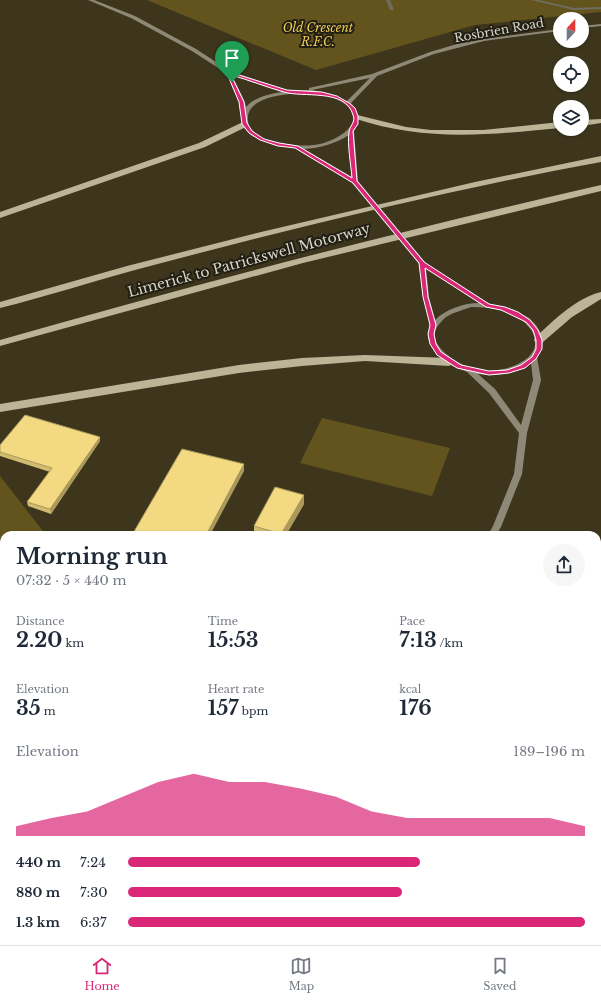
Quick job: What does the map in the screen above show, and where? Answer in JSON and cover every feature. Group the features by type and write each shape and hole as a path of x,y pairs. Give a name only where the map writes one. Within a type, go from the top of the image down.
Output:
{"highway":[{"path":"356,116 397,129 429,132 461,133 553,126"},
{"path":"0,215 202,145 244,119"},
{"path":"589,122 601,121"},
{"name":"Limerick to Patrickswell Motorway","path":"0,305 68,285 286,229 525,173 601,159"},
{"name":"Limerick to Patrickswell Motorway","path":"0,343 210,283 517,207 601,188"},
{"path":"539,340 560,319 590,300 601,295"},
{"path":"0,408 239,369 302,362 365,358 449,362"}],"main road":[{"path":"90,0 133,17 194,50 228,72 286,92"},
{"path":"589,26 601,25"},
{"name":"Rosbrien Road","path":"304,91 374,75 432,53 457,46 484,40 553,31"},
{"path":"228,72 242,102 244,119 251,132 262,140 278,145 296,147 329,143 342,138 351,131 356,124 356,116 353,109 347,104 328,95 304,91 286,92 259,100 250,106 244,119"},
{"name":"Rosbrien Road","path":"347,104 374,75"},
{"path":"351,131 355,182"},
{"path":"296,147 355,182 422,263 488,305"},
{"path":"422,263 426,297 433,325 431,334 433,344 439,354 449,362 470,371 489,373 507,372 523,366 534,358 539,349 539,340 536,330 528,321 503,308 488,305 470,305 454,309 441,316 433,325"},
{"path":"494,531 518,474 523,433 537,380 534,358"},
{"path":"470,371 492,390 523,433"}],"street":[{"path":"388,0 392,9"},
{"path":"533,0 574,9 601,8"}],"green space":[{"name":"Old Crescent R.F.C.","path":"147,0 601,0 601,12 589,13 589,12 553,12 553,17 475,25 316,70"},
{"path":"322,418 450,448 432,496 300,463"},
{"path":"0,476 43,531 0,531"}],"building":[{"path":"25,415 100,437 50,509 27,502 52,468 0,452 0,445"},
{"path":"182,449 244,464 208,531 134,531"},
{"path":"275,487 304,495 283,531 271,531 254,526"}],"route":[{"path":"232,82 228,72 286,92 304,91 336,97 353,109 356,116 356,124 351,131 355,182 388,222 422,263 488,305 503,308 528,321 536,330 539,340 539,349 534,358 523,366 507,372 489,373 470,371 459,367 449,362 439,354 433,344 431,334 433,325 426,297 422,263 355,182 296,147 278,145 262,140 251,132 244,124 242,102 232,82"}]}
